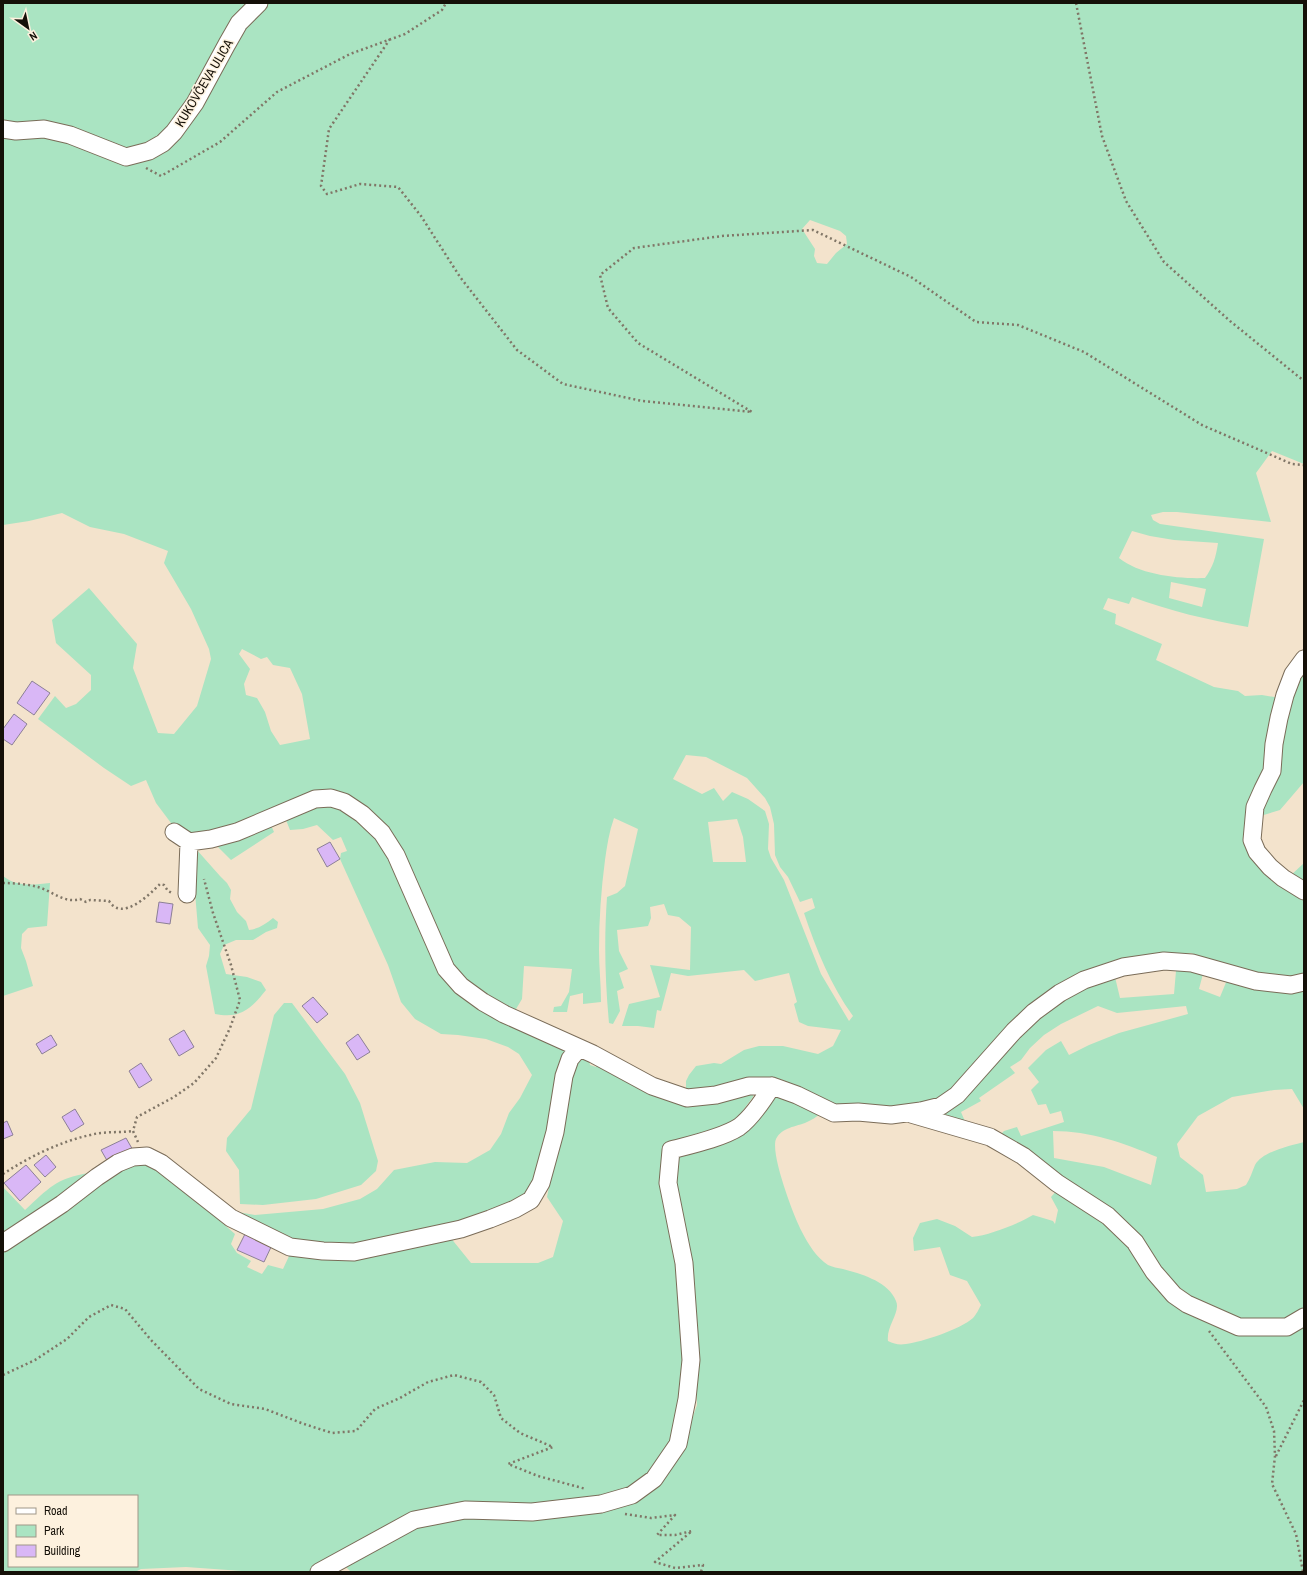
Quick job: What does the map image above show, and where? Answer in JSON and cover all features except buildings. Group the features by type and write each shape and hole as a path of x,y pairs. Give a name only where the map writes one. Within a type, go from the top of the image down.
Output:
{"street":[{"name":"KUKOVČEVA ULICA","path":"126,157 149,151 163,143 174,132 195,103 240,23 259,3"},
{"path":"3,129 16,131 44,129 70,136 126,157"},
{"path":"1304,659 1293,674 1285,694 1275,738 1272,771 1255,807 1252,840 1258,852 1270,867 1283,878 1304,891"},
{"path":"174,832 189,842 211,839 238,832 315,799 332,798 344,802 362,814 382,833 396,855 446,970 461,986 483,1002 504,1014 579,1048 652,1086 687,1098 716,1095 749,1086 772,1086 834,1113 858,1112 891,1115 907,1113 941,1106 956,1095 1014,1031 1034,1012 1060,993 1084,980 1123,967 1164,961 1192,962 1256,981 1291,986 1304,982"},
{"path":"181,893 189,842"},
{"path":"3,1243 62,1204 118,1163 133,1157 147,1156 161,1163 231,1218 290,1247 323,1251 354,1252 461,1229 496,1217 531,1200 541,1183 546,1168 555,1132 564,1076 570,1059 579,1048"},
{"path":"319,1572 414,1520 465,1510 532,1512 607,1503 632,1495 654,1479 678,1444 687,1399 691,1360 684,1263 668,1183 671,1150 712,1139 739,1127 760,1104 772,1086"},
{"path":"907,1113 990,1136 1023,1156 1057,1184 1108,1216 1135,1242 1154,1272 1174,1295 1186,1304 1239,1327 1287,1327 1304,1317"}],"path":[{"path":"126,157 161,176 220,142 277,92 350,54 405,34 442,10 446,3"},
{"path":"1076,3 1102,136 1126,201 1164,262 1230,321 1304,381"},
{"path":"390,39 329,129 321,186 327,194 360,184 398,187 421,216 460,276 517,350 563,384 642,401 752,412 638,343 608,308 600,275 634,248 722,236 814,230 911,277 976,322 1018,326 1084,352 1202,425 1292,464 1304,465"},
{"path":"147,1156 133,1131 137,1117 174,1097 194,1083 216,1058 230,1028 240,1000 232,965 213,913 202,873"},
{"path":"3,883 38,887 73,901 80,899 86,902 90,900 109,901 112,906 122,910 131,907 160,884 164,885 172,894 181,893"},
{"path":"3,1174 21,1163 58,1146 89,1135 108,1132 133,1131"},
{"path":"3,1375 35,1360 66,1339 89,1317 111,1305 126,1309 151,1340 199,1389 231,1404 265,1409 332,1433 356,1431 375,1409 400,1398 428,1382 454,1375 481,1382 494,1395 501,1418 520,1433 553,1446 508,1464 538,1476 597,1494 620,1513 651,1518 675,1515 658,1534 675,1535 692,1531 655,1562 675,1568 703,1565 701,1572"},
{"path":"1205,1327 1266,1407 1274,1431 1275,1456 1272,1484 1296,1534 1303,1572"},
{"path":"1275,1456 1304,1400"}],"green space":[{"path":"3,3 252,3 171,128 151,144 129,153 3,124"},
{"path":"267,3 1304,3 1304,464 1272,451 1256,473 1271,522 1177,512 1163,512 1151,515 1153,520 1160,524 1264,539 1248,627 1189,615 1132,597 1129,604 1108,598 1103,609 1116,614 1115,624 1162,644 1156,660 1214,687 1238,691 1245,696 1262,695 1280,698 1249,845 1304,899 1304,977 1300,978 1235,971 1191,953 1166,955 1088,973 937,1104 907,1107 829,1106 781,1079 750,1078 686,1093 686,1081 696,1066 714,1063 721,1064 744,1050 759,1046 783,1046 818,1054 833,1046 841,1030 808,1026 799,1022 794,1004 797,1002 789,973 755,981 744,970 688,976 671,973 661,1011 657,1010 654,1028 622,1026 629,1004 660,997 650,965 690,970 691,927 679,917 668,915 664,904 650,907 651,918 648,926 617,930 619,951 628,969 619,973 624,988 617,991 620,1011 613,1024 609,1023 605,960 607,897 617,893 625,886 638,829 614,818 609,834 601,894 599,956 601,1002 583,1004 583,993 570,996 567,1012 553,1012 554,1007 561,1006 569,992 572,969 524,966 522,999 513,1014 462,983 408,869 346,797 228,832 185,834 174,827 156,803 146,780 131,786 38,719 55,696 66,708 76,704 91,690 91,675 56,643 52,620 89,588 137,644 133,668 158,733 174,734 197,706 211,659 209,649 191,609 164,563 168,551 124,534 90,527 62,513 29,521 3,525 3,135 47,135 122,163 151,160 164,153 198,106 231,45","holes":["810,220 840,231 846,236 847,244 836,253 827,264 817,263 814,256 815,249 802,229","1132,531 1174,540 1218,543 1214,562 1205,578 1184,578 1160,575 1128,564 1119,558","1171,582 1206,589 1202,607 1169,598","242,649 261,659 267,657 273,665 290,668 302,694 310,739 280,745 271,731 265,712 257,698 246,695 244,684 250,669 239,654","686,755 706,757 747,778 765,798 770,807 774,824 775,855 780,867 788,877 800,902 812,898 815,908 804,913 831,980 853,1016 849,1021 821,974 784,880 771,858 768,849 769,824 765,811 748,799 732,792 723,801 714,788 702,794 673,779","737,819 743,837 746,862 713,862 708,822"]},
{"path":"1304,663 1304,782 1280,810 1257,817"},
{"path":"336,801 382,837 446,978 567,1048 543,1166 524,1202 511,1209 363,1244 301,1245 226,1210 255,1215 323,1209 360,1199 377,1189 394,1170 435,1162 467,1163 490,1150 501,1134 509,1113 520,1098 532,1075 519,1054 508,1047 486,1039 441,1034 415,1019 401,1002 388,965 340,859 341,853 347,851 341,837 333,840 317,825 303,829 290,830 284,815"},
{"path":"270,823 274,832 231,860 214,843"},
{"path":"196,849 227,883 231,890 230,899 237,912 246,921 249,930 262,926 273,918 278,922 277,928 266,932 253,940 236,940 224,945 220,954 226,974 247,977 261,982 266,990 250,1007 238,1014 215,1014 206,966 210,945 198,928 192,857"},
{"path":"1304,863 1304,883 1289,877"},
{"path":"3,876 8,880 20,884 31,885 50,883 47,926 28,928 22,934 21,948 33,986 3,996"},
{"path":"1178,965 1204,970 1199,989 1220,997 1227,980 1260,989 1304,992 1304,1109 1292,1089 1274,1090 1232,1097 1198,1116 1177,1144 1180,1157 1203,1175 1206,1192 1237,1189 1246,1185 1255,1165 1264,1156 1284,1147 1304,1142 1304,1312 1285,1320 1267,1323 1250,1323 1233,1319 1217,1312 1186,1293 1001,1134 1004,1131 1017,1127 1021,1136 1064,1122 1061,1111 1050,1114 1046,1104 1038,1105 1031,1090 1039,1082 1028,1068 1046,1050 1061,1041 1069,1055 1119,1033 1188,1014 1186,1006 1117,1013 1098,1006 1061,1024 1044,1035 1030,1048 1021,1060 1010,1067 1015,1073 979,1098 981,1101 961,1112 967,1126 931,1113 1066,993 1115,977 1120,998 1174,994","holes":["1053,1131 1080,1133 1106,1139 1157,1157 1151,1185 1104,1167 1054,1158"]},
{"path":"284,1003 292,1003 345,1074 360,1103 378,1161 376,1171 361,1185 316,1199 263,1205 240,1204 239,1170 226,1151 227,1138 251,1109 274,1015"},
{"path":"580,1059 589,1059 590,1065 596,1067 596,1063 685,1103 754,1091 753,1097 732,1125 666,1148 661,1157 679,1292 685,1386 668,1453 630,1491 549,1505 451,1506 313,1572 242,1571 186,1567 141,1569 135,1572 3,1572 3,1249 89,1189 138,1161 154,1167 196,1200 235,1234 231,1244 237,1253 251,1261 247,1267 262,1274 268,1265 283,1269 290,1254 450,1237 471,1263 538,1263 553,1257 563,1221 547,1197 562,1120 569,1072"},
{"path":"779,1090 820,1114 809,1121 782,1132 776,1139 776,1158 779,1171 798,1224 810,1246 828,1265 858,1273 873,1279 887,1288 892,1294 896,1301 897,1310 889,1330 888,1341 890,1342 897,1344 913,1343 951,1331 973,1318 981,1305 967,1281 950,1275 940,1247 914,1251 913,1238 920,1223 937,1219 955,1226 972,1237 1004,1229 1033,1215 1053,1221 1055,1224 1058,1210 1051,1197 1058,1189 1116,1231 1139,1262 1216,1325 1266,1336 1304,1327 1304,1572 351,1572 346,1567 424,1522 451,1515 612,1507 678,1459 697,1405 695,1349 673,1171 676,1154 709,1146"},
{"path":"89,1173 3,1240 3,1187 25,1210 47,1190 60,1181"}]}
